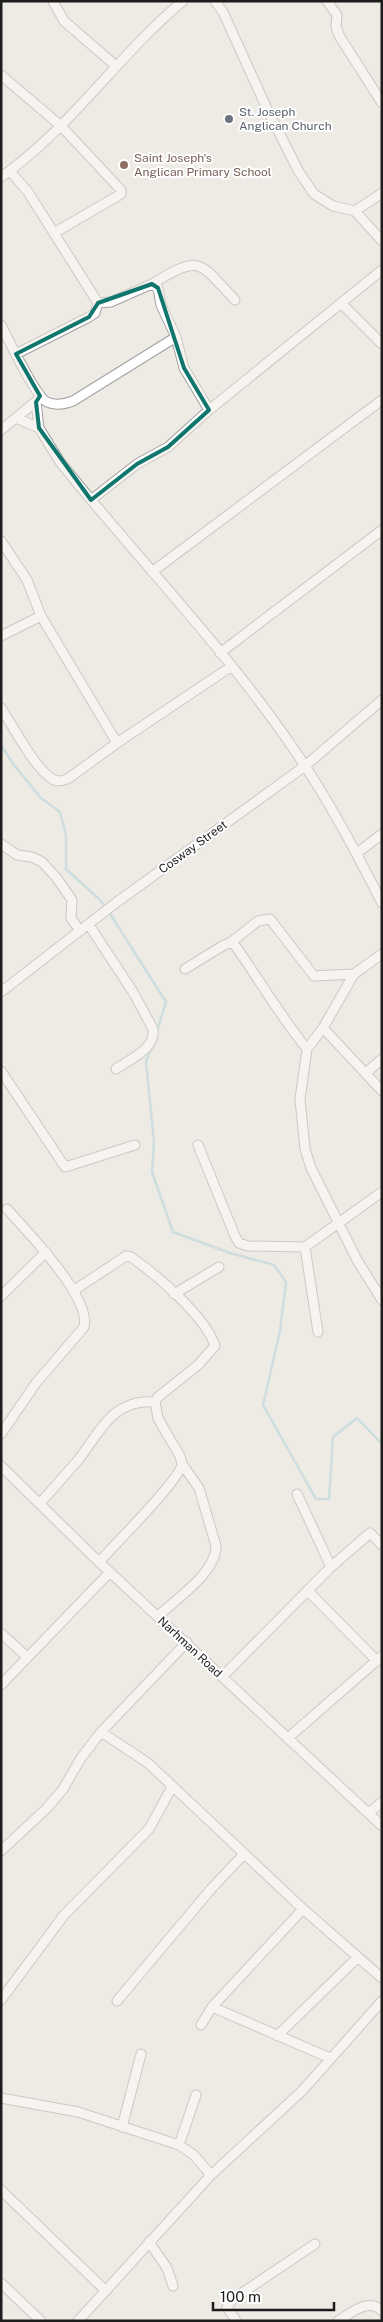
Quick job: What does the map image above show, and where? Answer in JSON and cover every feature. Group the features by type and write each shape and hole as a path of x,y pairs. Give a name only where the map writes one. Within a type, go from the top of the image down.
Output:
{"street":[{"path":"53,1 64,21 116,66"},
{"path":"1,177 61,126 91,96 140,40 183,1"},
{"path":"215,1 223,12 268,111 299,172 314,194 333,206 355,211 382,241"},
{"path":"327,1 337,15 336,28 340,36 382,103"},
{"path":"1,75 61,126 121,192 54,233"},
{"path":"10,171 28,192 98,303 95,313 89,317 16,354"},
{"path":"355,211 382,194"},
{"path":"98,303 111,302 152,284 177,269 193,264 204,267 235,300"},
{"path":"91,500 137,464 168,447 209,410 382,270"},
{"path":"152,284 158,288 161,305 176,337 184,368 209,410"},
{"path":"342,304 382,344"},
{"path":"1,325 38,399 39,428 60,462 232,666 292,747 357,853 382,903"},
{"path":"38,399 54,404 64,404 73,401 176,337"},
{"path":"1,430 38,399"},
{"path":"152,572 382,400"},
{"path":"16,418 39,428"},
{"path":"220,653 382,530"},
{"path":"1,541 27,580 41,616 117,743"},
{"path":"1,636 41,616"},
{"path":"1,708 41,769 52,779 60,782 69,778 117,743 232,666"},
{"name":"Cosway Street","path":"2,990 117,902 305,766 382,700"},
{"path":"357,853 382,834"},
{"path":"1,844 17,855 32,857 42,862 56,877 72,900 70,918 80,931"},
{"path":"185,969 230,942 258,921 270,919 314,976 354,974"},
{"path":"90,923 133,992 154,1034 149,1046 116,1069"},
{"path":"230,942 234,944 265,987 284,1021 307,1049"},
{"path":"380,1295 338,1224 311,1168 306,1149 300,1097 307,1049 323,1028 354,974 382,954"},
{"path":"323,1028 382,1091"},
{"path":"366,1073 382,1060"},
{"path":"1,1071 65,1167 135,1145"},
{"path":"198,1145 239,1242 248,1246 305,1247 382,1192"},
{"path":"1,1434 36,1383 84,1327 83,1312 73,1291 46,1252 7,1209"},
{"path":"305,1247 318,1332"},
{"path":"1,1296 46,1252"},
{"path":"73,1291 126,1256 136,1261 198,1318 212,1338 215,1346 198,1365 154,1402"},
{"path":"174,1294 219,1267"},
{"path":"40,1503 78,1460 112,1415 138,1402 154,1402"},
{"path":"154,1402 158,1418 180,1456 182,1464 199,1488 214,1532 216,1555 208,1570 158,1616"},
{"path":"99,1562 161,1494 179,1472 182,1464"},
{"name":"Narhman Road","path":"1,1466 99,1562 187,1642 222,1678 370,1812 382,1826"},
{"path":"297,1494 331,1567"},
{"path":"222,1678 331,1567 370,1533 382,1545"},
{"path":"1,1685 110,1572"},
{"path":"288,1738 379,1659 308,1591"},
{"path":"1,1633 27,1657"},
{"path":"1,1851 47,1808 63,1789 81,1758 101,1732 187,1642"},
{"path":"101,1732 148,1763 302,1909 382,1978"},
{"path":"1,2000 64,1915 148,1829 172,1787"},
{"path":"370,1812 382,1802"},
{"path":"117,2001 211,1889 244,1854"},
{"path":"201,2025 212,2007 302,1909"},
{"path":"277,2036 357,1958"},
{"path":"78,2321 211,2175 302,2091 382,2001"},
{"path":"212,2007 330,2058"},
{"path":"122,2127 141,2054"},
{"path":"179,2145 196,2095"},
{"path":"1,2098 78,2112 179,2145 194,2155 211,2175"},
{"path":"1,2190 106,2291"},
{"path":"149,2242 167,2268 173,2286"},
{"path":"236,2321 227,2307 233,2299 315,2244"},
{"path":"1,2283 41,2321"},
{"path":"338,2321 361,2307 377,2306 382,2311"}],"highlighted area":[{"path":"152,284 158,288 184,368 209,410 168,447 137,464 91,500 39,428 36,402 40,396 16,354 89,317 98,303"}],"waterway":[{"path":"1,745 13,764 41,798 60,812 66,835 66,869 100,900 106,908"},
{"path":"109,912 166,1002 157,1031"},
{"path":"151,1048 146,1062 154,1142 152,1172 173,1232 230,1253 274,1265 286,1282 280,1331 263,1405 316,1499 329,1499 333,1437 357,1418 382,1444"}],"place":[{"name":"St. Joseph Anglican Church","path":"229,119"},
{"name":"Saint Joseph's Anglican Primary School","path":"124,165"}]}
